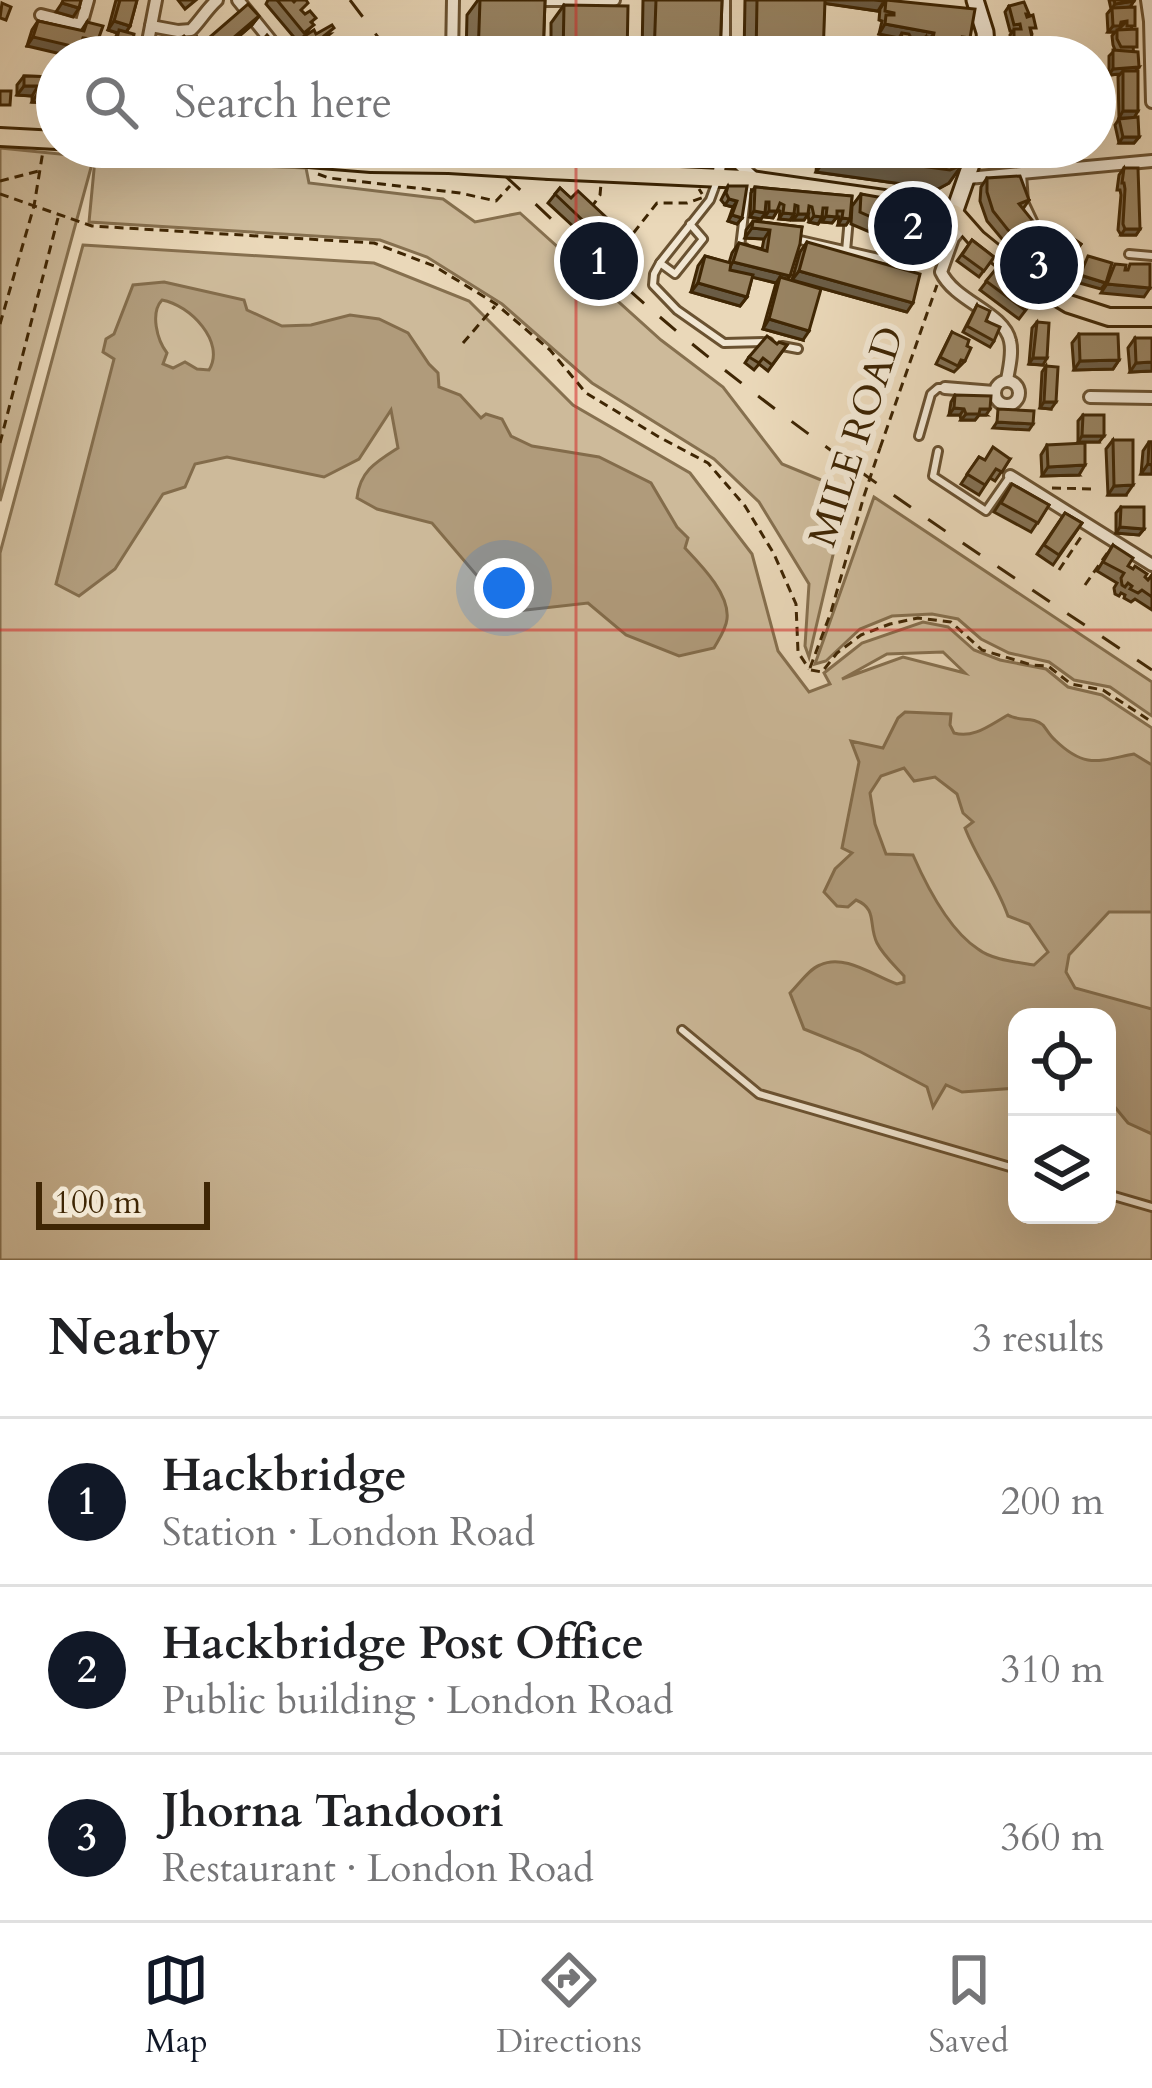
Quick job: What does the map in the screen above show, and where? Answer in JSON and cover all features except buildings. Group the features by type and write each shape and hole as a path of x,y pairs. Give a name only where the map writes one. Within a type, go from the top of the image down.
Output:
{"main road":[{"path":"975,0 985,36"},
{"path":"0,137 36,139"},
{"path":"516,168 754,180 959,219 1019,272 1069,304 1109,317 1152,317"},
{"path":"959,219 971,168"}],"street":[{"path":"41,15 87,27 88,0"},
{"path":"149,36 156,0"},
{"path":"151,26 191,30 217,0"},
{"path":"238,0 267,36"},
{"path":"452,36 453,0"},
{"path":"537,19 541,0 614,0"},
{"path":"724,0 724,36"},
{"path":"1147,0 1152,102"},
{"path":"1116,165 1152,161"},
{"path":"718,177 720,168"},
{"path":"742,168 754,180"},
{"path":"968,178 1082,168"},
{"path":"959,219 941,272 953,290 1006,331 1011,350 1007,380"},
{"path":"1007,380 1019,391 1015,402 1003,405 994,392 1007,380"},
{"path":"945,388 994,392"},
{"path":"1090,397 1152,398"},
{"path":"1010,476 1152,566"}],"lane":[{"path":"1022,174 1024,202 1034,221"},
{"path":"718,177 710,200 660,263 652,285 677,310 724,343 763,341 797,350"},
{"path":"754,180 740,247 754,249"},
{"path":"846,250 851,195"},
{"path":"660,263 676,274 704,239 690,224"},
{"path":"800,240 905,264"},
{"path":"1129,254 1152,256"},
{"path":"919,436 931,394 945,388"},
{"path":"938,452 933,476 986,511 1010,476"},
{"path":"682,1030 759,1094 1008,1166"},
{"path":"1116,1197 1152,1207"}],"path":[{"path":"0,324 41,168"},
{"path":"310,169 329,178 496,201 510,186"},
{"path":"0,181 40,171"},
{"path":"588,212 600,195 601,182"},
{"path":"621,246 657,203 687,203 704,197 701,192"},
{"path":"0,194 92,226 374,243 434,266 496,304 550,350 586,393 708,463 733,491 774,554 796,604 798,652 809,669 822,672 861,635 890,624 918,618 952,622 982,650 1048,666 1071,684 1103,690 1152,722"},
{"path":"0,442 59,215"},
{"path":"597,220 606,229"},
{"path":"592,266 607,284 622,266 592,243 612,224"},
{"name":"MILE ROAD","path":"809,669 941,272"},
{"path":"463,344 496,304"},
{"path":"1042,497 1048,488 1092,488"},
{"path":"1059,570 1088,526"},
{"path":"1085,585 1114,542"}],"shaded area":[{"path":"0,148 36,152 36,168 91,168 0,501"},
{"path":"94,168 306,168 309,183 443,199 475,222 520,213 661,340 723,387 782,464 848,491 809,657 805,646 809,584 759,502 714,459 592,383 502,304 427,257 380,240 89,222"},
{"path":"83,245 374,263 469,301 573,405 690,473 752,554 778,651 809,692 830,684 824,673 862,643 923,622 948,627 974,650 1000,660 1046,669 1068,687 1102,695 1152,728 1152,1260 0,1260 0,553","holes":["943,652 965,673 903,657 842,679 887,654"]},
{"path":"164,282 244,300 247,310 282,326 311,325 350,315 379,319 408,333 438,373 439,387 460,395 481,418 486,414 502,419 511,436 532,446 599,457 651,483 688,538 685,548 724,600 726,623 714,648 679,656 626,635 588,603 508,612 432,523 377,509 357,498 365,474 398,448 391,410 359,459 324,477 227,457 195,464 185,487 163,494 115,569 79,596 56,584 114,359 103,352 106,339 114,334 133,285","holes":["162,300 194,317 209,337 213,348 209,370 185,362 173,368 163,364 167,353 158,334 156,312"]},
{"path":"874,497 1152,682 1152,716 1110,687 1074,680 1049,662 1009,653 981,639 958,619 932,614 892,616 860,629 826,661 815,664"},
{"path":"905,712 951,714 954,733 961,734 982,730 1008,715 1039,722 1066,749 1084,759 1134,754 1152,765 1152,912 1109,912 1069,955 1066,972 1075,988 1152,1009 1152,1134 1128,1123 1116,1108 1116,1008 1008,1008 1008,1089 962,1092 946,1085 933,1107 927,1087 804,1029 790,993 820,965 849,964 897,984 904,982 877,943 867,908 856,900 848,907 837,906 824,892 835,869 852,853 842,848 859,762 851,741 883,748","holes":["904,768 914,781 935,777 957,794 963,813 973,822 965,828 1008,916 1029,924 1048,952 1034,965 997,958 967,941 932,894 913,855 886,854 870,793 881,776"]}],"railway":[{"path":"350,0 377,36"},
{"path":"497,168 635,296 746,387 917,512 1152,670"}],"place":[{"name":"Hackbridge Post Office","path":"913,226"},
{"name":"Hackbridge","path":"599,261"},
{"name":"Jhorna Tandoori","path":"1039,265"}]}
